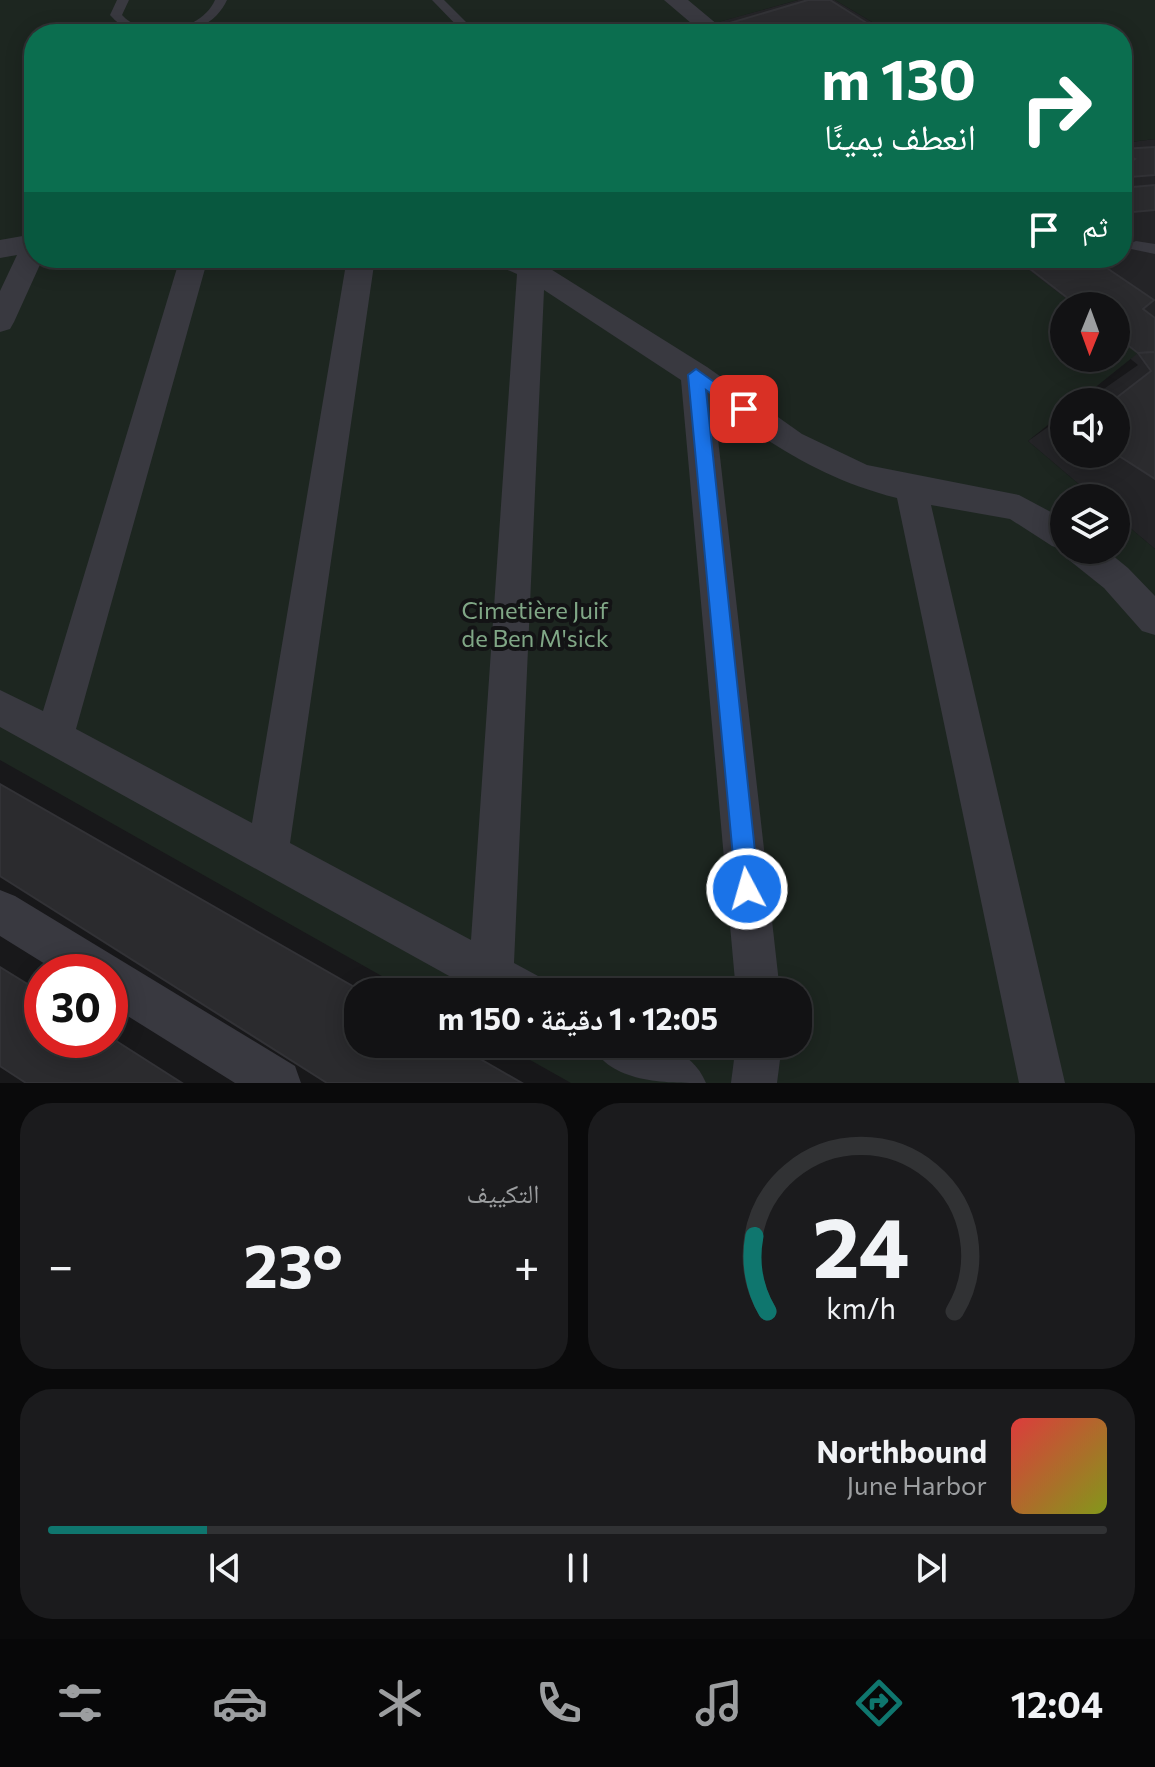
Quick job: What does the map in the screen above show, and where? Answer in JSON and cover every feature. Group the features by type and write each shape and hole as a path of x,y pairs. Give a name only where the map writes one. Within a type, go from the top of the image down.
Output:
{"street":[{"path":"675,0 706,24"},
{"path":"0,249 24,246"},
{"path":"0,322 24,268"},
{"path":"55,736 191,268"},
{"path":"268,852 359,268"},
{"path":"507,978 517,268"},
{"path":"523,268 696,375 791,442 859,476 911,489 983,499 1019,508 1050,527"},
{"path":"696,375 757,978"},
{"path":"911,489 1042,1083"},
{"path":"1098,564 1155,620"},
{"path":"0,707 498,978"},
{"path":"0,911 70,954"},
{"path":"128,990 278,1083"},
{"path":"639,1058 683,1083"},
{"path":"754,1083 757,1058"}],"lane":[{"path":"122,24 116,15 123,0"},
{"path":"199,24 218,11 221,0"},
{"path":"438,0 462,24"},
{"path":"1136,246 1155,249"}],"shaded area":[{"path":"798,0 835,0 875,24 711,24"},
{"path":"1155,139 1155,549 1130,528 1130,484 1079,484 1060,468 1130,468 1130,388 1105,388 1138,365 1130,358 1130,292 1050,292 1050,295 1016,268 1132,268 1132,142"},
{"path":"1050,426 1050,460 1028,441"}],"green space":[{"name":"Cimetière Juif de Ben M'sick","path":"0,0 798,0 712,24 24,24 24,268 1026,268 1058,292 1050,292 1050,372 1114,372 1094,388 1050,388 1050,423 1028,441 1050,460 1050,468 1060,468 1079,484 1050,484 1050,564 1130,564 1130,528 1155,549 1155,1083 571,1083 527,1058 812,1058 812,978 385,978 0,760"},
{"path":"835,0 1155,0 1155,139 1132,142 1132,24 875,24"},
{"name":"Cimetière Juif de Ben M'sick","path":"1130,347 1138,353 1130,359"}],"building":[{"path":"808,0 830,0 868,24 827,23 727,24"},
{"path":"1155,147 1155,175 1132,177 1132,161 1135,159 1132,158 1132,148"},
{"path":"1155,185 1155,210 1132,212 1132,187"},
{"path":"1029,268 1107,268 1154,300 1143,309 1155,318 1155,352 1138,353 1130,347 1130,292 1060,292"},
{"path":"1155,352 1155,479 1130,463 1129,388 1151,371 1138,353"},
{"path":"0,784 344,981 344,1058 478,1058 522,1083 327,1083 128,957 128,954 123,954 0,876"},
{"path":"0,967 24,982 24,1058 128,1058 128,1048 182,1083 26,1083 0,1066"}],"route":[{"path":"744,409 696,375 747,889"}]}
